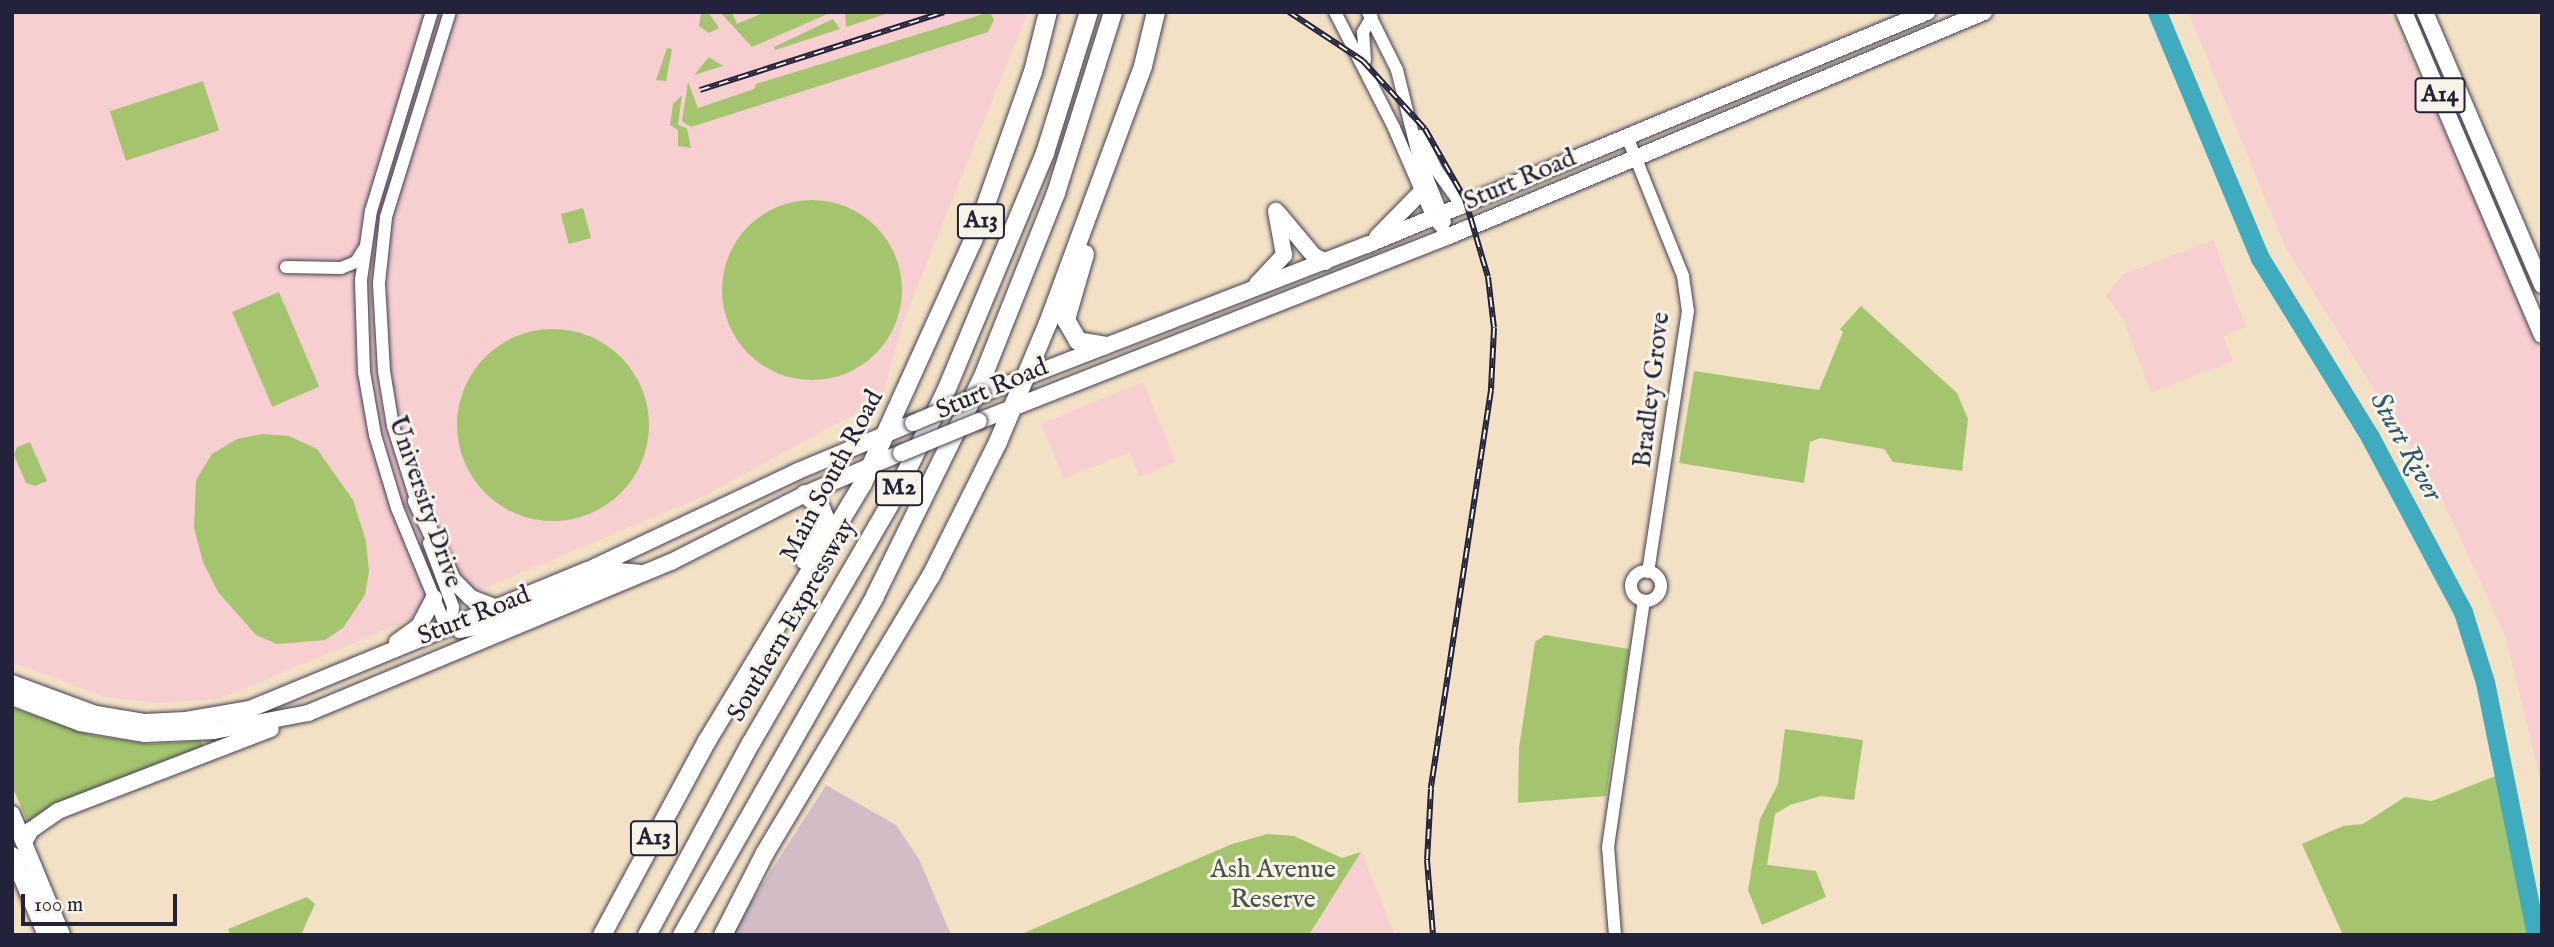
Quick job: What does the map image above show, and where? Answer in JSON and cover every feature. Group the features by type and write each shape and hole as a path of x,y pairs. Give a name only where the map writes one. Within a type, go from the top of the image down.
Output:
{"highway":[{"path":"1069,78 1081,12"},
{"name":"Southern Expressway","path":"645,935 893,499 940,403 1032,184 1089,12"},
{"name":"M2","path":"682,935 727,862 875,596 982,379 1047,218 1113,12"},
{"path":"715,935 925,587 1013,407 1143,66 1156,12"},
{"name":"Main South Road","path":"602,935 708,741 794,604 871,465 974,241 1018,118 1048,15"},
{"path":"1089,212 1086,252 1066,320 1078,341 1105,346"},
{"path":"794,604 800,572 825,520 821,508 805,494"},
{"path":"723,935 765,853"},
{"path":"694,935 727,862"}],"main road":[{"name":"Sturt Road","path":"12,683 96,714 145,722 186,720 250,709 497,608 886,434 1024,377 1326,262 1628,139 1927,12"},
{"name":"Sturt Road","path":"12,697 80,723 145,734 214,731 308,713 422,663 643,574 805,494 871,465 1449,236 1984,12"},
{"name":"A14","path":"2404,12 2542,335"},
{"name":"A14","path":"2425,12 2542,285"},
{"path":"2488,207 2489,166"},
{"path":"1367,245 1411,207 1422,191"},
{"path":"1247,292 1283,258 1276,211 1314,256 1326,262"},
{"path":"416,501 453,580 471,598 497,608"},
{"path":"422,663 452,627 475,629 618,571 643,574"},
{"path":"378,656 419,626 434,598"},
{"path":"24,842 31,830 58,811 308,713"},
{"path":"12,814 62,935"},
{"path":"12,855 46,935"}],"street":[{"name":"University Drive","path":"432,12 388,145 361,280 368,399 385,472 444,622 452,627 453,607 393,426 379,283 386,217 450,12"},
{"path":"1335,12 1368,72 1422,191 1449,236"},
{"path":"1344,25 1370,15"},
{"path":"1368,72 1363,32 1370,15"},
{"path":"1370,15 1392,57 1409,110 1432,163 1462,206"},
{"path":"1409,110 1418,155 1438,216"},
{"name":"Bradley Grove","path":"1628,139 1684,276 1688,312 1648,572"},
{"path":"286,267 341,268 356,262 366,245"},
{"path":"1648,572 1657,576 1661,587 1656,597 1644,601 1633,594 1631,585 1635,576 1648,572"},
{"path":"1615,935 1608,847 1644,601"}],"shaded area":[{"path":"12,12 1028,12 903,322 882,399 702,497 220,699 157,703 105,697 12,662"},
{"path":"2188,12 2388,12 2465,173 2542,357 2542,786 2505,635 2444,503 2285,246"},
{"path":"2213,240 2246,327 2223,336 2233,361 2151,393 2124,321 2106,295 2124,274"},
{"path":"1143,382 1176,462 1140,477 1129,452 1064,479 1041,424"},
{"path":"826,785 896,825 919,859 951,935 730,935"},
{"path":"1361,852 1395,935 1309,935 1317,924"}],"green space":[{"path":"708,12 719,28 709,33 699,26 701,13"},
{"path":"720,12 732,12 737,24 765,12 832,12 752,47"},
{"path":"845,12 892,12 846,27"},
{"path":"990,12 994,20 988,32 691,127 682,121 688,82 698,108 754,89 756,84"},
{"path":"833,19 840,29 775,50 774,47"},
{"path":"667,48 672,49 666,81 656,80"},
{"path":"709,57 723,66 694,75"},
{"path":"203,81 219,130 126,161 110,111"},
{"path":"682,95 678,125 687,128 691,148 678,146 678,130 670,125 673,104"},
{"path":"812,200 847,207 876,226 895,255 902,290 895,325 876,354 847,373 812,380 777,373 748,354 729,325 722,290 729,255 748,226 777,207"},
{"path":"583,208 591,238 569,244 561,214"},
{"path":"279,292 319,387 272,407 232,312"},
{"path":"1861,306 1957,393 1968,419 1962,471 1893,462 1884,449 1820,438 1810,442 1804,483 1679,463 1694,371 1819,390 1843,332 1840,329"},
{"path":"553,329 590,336 621,357 642,388 649,425 642,462 621,493 590,514 553,521 516,514 485,493 464,462 457,425 464,388 485,357 516,336"},
{"path":"263,434 289,436 317,449 353,500 366,541 369,572 365,595 343,628 325,640 277,644 256,635 218,592 203,562 194,528 196,480 212,454 237,439"},
{"path":"30,442 47,481 35,486 26,483 14,455 17,447"},
{"path":"1545,635 1629,649 1606,796 1518,803 1519,748 1535,642"},
{"path":"12,708 91,735 149,744 201,741 205,751 29,825 12,786"},
{"path":"1785,729 1863,740 1854,800 1821,796 1790,805 1775,814 1767,865 1816,871 1826,897 1762,925 1748,890 1760,819 1778,784"},
{"path":"2498,775 2531,935 2343,935 2302,844 2343,826 2363,824 2405,797 2432,801"},
{"name":"Ash Avenue Reserve","path":"1268,834 1294,836 1342,858 1361,852 1309,935 1019,935 1232,844"},
{"path":"307,897 315,904 301,935 230,935 228,929"}],"waterway":[{"name":"Sturt River","path":"2157,12 2260,258 2370,437 2463,612 2485,682 2536,935"}],"railway":[{"path":"700,90 944,12"},
{"path":"1289,12 1363,61 1425,129 1465,199 1488,277 1494,328 1491,390 1431,789 1427,860 1433,935"}]}
